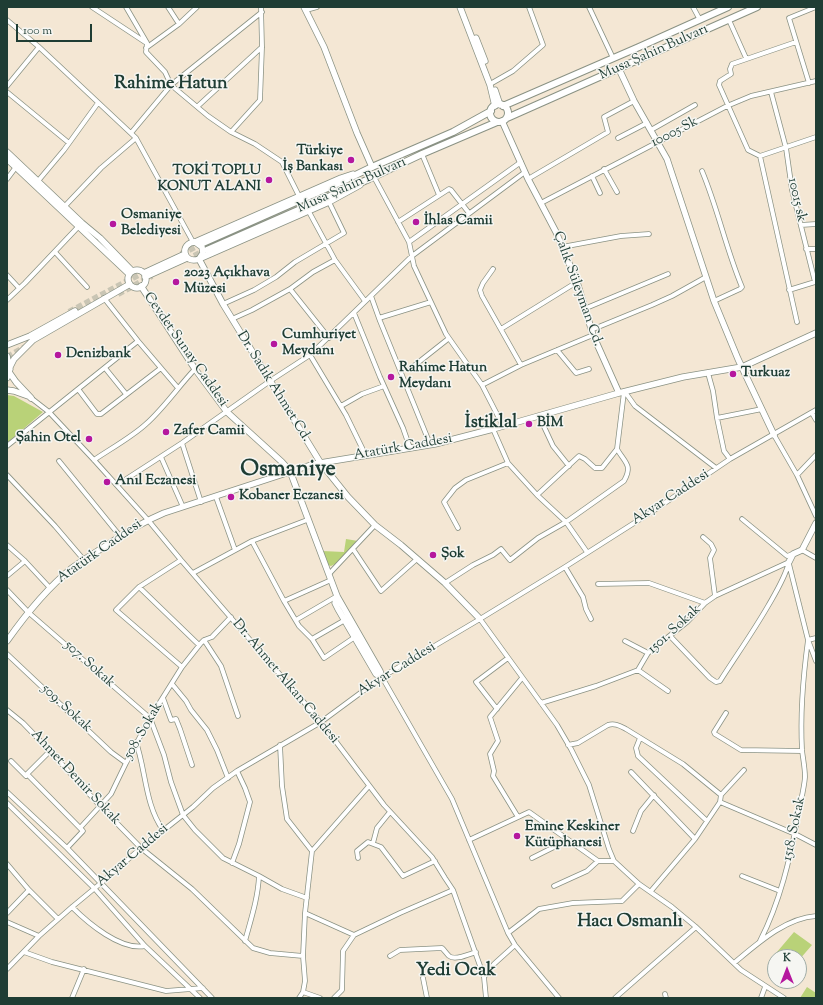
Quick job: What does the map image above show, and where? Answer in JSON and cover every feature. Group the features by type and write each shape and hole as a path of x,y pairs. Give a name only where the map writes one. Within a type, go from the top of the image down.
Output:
{"main road":[{"path":"462,7 481,50 492,83 497,107 492,118 502,120 507,110 497,107"},
{"path":"462,7 497,107"},
{"name":"Musa Şahin Bulvarı","path":"203,243 454,132 497,107 728,7"},
{"name":"Musa Şahin Bulvarı","path":"206,250 757,7"},
{"path":"305,9 324,47 357,133 372,167"},
{"path":"619,69 634,101 667,159 714,300 742,367 774,435"},
{"name":"Çalık Süleyman Cd.","path":"502,120 528,179 556,232 576,282 592,332 622,392"},
{"path":"7,152 17,164 79,226 130,273"},
{"path":"7,159 17,164 38,181 100,238 130,273 129,283"},
{"path":"186,256 186,248 194,242 341,178 364,171"},
{"path":"186,256 192,260 199,259 329,202 348,193 372,178"},
{"path":"194,242 201,245 203,249 203,255 199,259"},
{"path":"145,275 186,256"},
{"name":"Dr. Sadık Ahmet Cd.","path":"199,259 222,304 320,462 348,497 375,525 445,583 480,619"},
{"path":"130,273 139,270 145,275"},
{"path":"129,283 135,287 141,286 145,282 145,275"},
{"path":"9,372 14,359 33,340 129,283"},
{"path":"7,345 30,336 129,283"},
{"name":"Cevdet Sunay Caddesi","path":"141,286 195,369 227,412 290,471 307,520 337,596"},
{"name":"Atatürk Caddesi","path":"7,641 28,612 50,588 73,567 120,536 148,520 320,462 435,444 622,392 683,377 742,367 816,333"},
{"path":"16,342 18,347 24,350"},
{"path":"7,356 9,372 31,398"},
{"path":"7,390 14,391 31,398"},
{"path":"788,562 793,554 802,550 816,523"},
{"path":"337,596 335,603 376,674 382,677"},
{"path":"337,596 382,677"}],"street":[{"path":"92,7 146,43"},
{"path":"126,7 146,43 146,52 164,72 170,85 198,106 208,116 231,132 255,144 282,162 299,196"},
{"path":"168,7 179,24"},
{"path":"146,48 179,24 197,7"},
{"path":"231,132 260,100 262,47 261,7"},
{"path":"305,9 317,7"},
{"path":"492,83 513,70 543,45 529,7"},
{"path":"589,7 613,58"},
{"path":"693,7 700,20"},
{"path":"809,83 789,18 816,7"},
{"path":"131,133 170,85 262,12"},
{"path":"7,20 39,47 136,138 194,242"},
{"path":"729,20 746,58"},
{"path":"796,42 732,64 730,69 731,74 720,81 719,85 727,106 748,150 760,156 816,137"},
{"path":"7,86 39,47"},
{"path":"198,106 262,47"},
{"name":"10005 Sk","path":"541,203 727,106 751,96 816,81"},
{"path":"7,92 69,143"},
{"name":"10015 sk","path":"771,92 786,148 792,190 806,249 816,281 789,290"},
{"path":"528,179 608,132 604,117 634,101"},
{"path":"38,181 69,143 98,103"},
{"path":"651,130 695,105"},
{"path":"618,138 647,123"},
{"path":"65,206 101,168 136,138"},
{"path":"422,154 439,195"},
{"path":"760,156 796,322"},
{"path":"409,242 463,205 521,162"},
{"path":"7,179 17,164"},
{"path":"604,169 616,192"},
{"path":"702,171 715,203 742,287 714,300"},
{"path":"117,485 182,443 270,381 310,356 412,256 525,172"},
{"path":"592,176 600,193"},
{"path":"372,178 409,242 414,266 448,339 482,385 503,426"},
{"path":"398,222 449,189 469,213"},
{"path":"222,304 254,290 276,277 295,262 344,233 329,202"},
{"path":"308,210 335,260 365,301"},
{"path":"801,225 816,224"},
{"path":"7,300 26,283 79,226"},
{"path":"562,246 621,236 649,234"},
{"path":"806,249 816,249"},
{"path":"55,252 87,287"},
{"path":"232,319 290,289 313,272 335,260"},
{"path":"493,269 480,290 521,365"},
{"path":"584,309 668,274"},
{"path":"7,275 19,288"},
{"path":"482,385 521,365 557,350 592,332 672,296 706,277"},
{"path":"501,329 576,282"},
{"path":"290,289 329,338"},
{"path":"371,296 378,318 430,444"},
{"path":"104,298 178,388"},
{"path":"378,318 431,302"},
{"path":"354,313 410,448"},
{"path":"410,369 448,339"},
{"path":"7,446 138,341"},
{"path":"557,350 576,373 589,369"},
{"path":"310,356 341,406 366,456"},
{"path":"105,368 126,394"},
{"path":"78,389 99,415 161,368"},
{"path":"94,460 144,426 164,407 195,369"},
{"path":"708,373 724,451 730,459"},
{"path":"341,406 362,394 384,386"},
{"path":"537,495 579,456 595,468 600,469 617,449 622,392"},
{"path":"622,392 635,406 716,468"},
{"name":"Dr. Ahmet Alkan Caddesi","path":"31,398 49,412 148,520 321,722 390,812 418,840 435,861 453,890 484,977 486,998"},
{"path":"717,418 762,409"},
{"path":"814,411 816,420"},
{"name":"Akyar Caddesi","path":"7,969 39,936 94,888 163,830 194,807 213,788 237,771 321,722 382,677 480,619 653,511 730,459 814,411"},
{"path":"539,416 553,446 569,466"},
{"path":"493,429 508,463 537,495 566,522 587,552"},
{"path":"774,435 797,475 816,516"},
{"path":"182,443 201,502"},
{"path":"445,583 473,565 501,550 510,560 538,538 566,522 624,481 629,473 629,468 617,449"},
{"path":"797,475 816,455"},
{"path":"161,457 183,507"},
{"path":"59,461 120,536"},
{"path":"458,528 444,502 455,488 466,480 508,463"},
{"path":"7,475 55,526 84,560"},
{"path":"216,497 235,550"},
{"path":"742,519 787,556 793,554"},
{"path":"193,572 205,568 252,541 307,520"},
{"path":"284,601 330,577 375,525"},
{"path":"703,537 714,547 714,552 710,555 710,558 715,596"},
{"path":"252,541 284,601 324,658 355,636"},
{"path":"7,545 25,561 50,588"},
{"path":"353,549 382,591 417,559"},
{"path":"802,550 816,558"},
{"path":"181,560 139,587 116,610 182,667"},
{"path":"7,576 25,561"},
{"path":"670,636 710,678 716,682 720,681 773,598 785,576 788,562"},
{"path":"788,562 808,640 816,661"},
{"name":"1501. Sokak","path":"638,670 648,653 657,644 670,636 687,622 705,603 715,596 788,562"},
{"path":"565,566 583,597 586,609 591,619"},
{"path":"598,584 649,583 705,603"},
{"path":"139,587 199,645"},
{"name":"507. Sokak","path":"7,590 28,612 150,718"},
{"path":"296,620 337,596"},
{"name":"508. Sokak","path":"66,848 83,831 80,828 111,794 136,742 182,667 199,645 204,640 212,636 231,617"},
{"path":"480,619 558,725 589,786 614,861 640,884 696,927 741,970 784,998"},
{"path":"312,639 345,620"},
{"path":"808,640 816,638"},
{"path":"204,640 221,666 238,716"},
{"name":"1518. Sokak","path":"760,941 769,922 780,891 795,834 804,788 802,751 803,682 808,640"},
{"path":"625,641 648,653"},
{"name":"509. Sokak","path":"7,654 111,752 126,763"},
{"path":"497,709 476,682 508,658"},
{"path":"541,703 596,686 638,670 668,691"},
{"path":"382,677 449,793 508,933 515,945 559,998"},
{"path":"518,817 493,776 494,771 490,754 498,741 490,717 522,678"},
{"path":"172,684 207,730 228,778"},
{"path":"163,698 171,720 176,719 180,728 192,765"},
{"name":"Ahmet Demir Sokak","path":"7,710 23,723 141,848 192,889 244,941 253,948 270,953 303,956"},
{"path":"726,712 714,732 739,749 746,751 770,749 802,751"},
{"path":"150,718 183,815 195,830 223,858 282,889 307,898"},
{"path":"568,745 578,743 604,727 612,724 626,729 683,764 721,796"},
{"path":"640,738 636,748 638,756 707,821"},
{"path":"136,742 141,755 153,812 156,821 163,830"},
{"path":"280,745 282,786 287,818 312,851"},
{"path":"27,775 50,752"},
{"path":"11,761 80,828"},
{"path":"651,891 695,839 720,802 721,796 744,770"},
{"path":"232,863 239,844 250,802 246,788 237,771"},
{"path":"631,772 695,839"},
{"path":"299,998 303,992 305,981 303,956 305,913 312,851 369,786"},
{"path":"7,792 101,883 212,998"},
{"path":"633,832 641,811 654,795"},
{"path":"720,802 795,834 816,845"},
{"path":"7,803 94,888 145,946 200,998"},
{"path":"373,843 378,828 390,812"},
{"path":"469,840 529,812 598,861 614,861"},
{"path":"532,858 568,840"},
{"path":"358,858 357,852 368,842 381,847 403,876 435,861"},
{"path":"554,886 587,871 598,861"},
{"path":"7,864 28,890 58,919"},
{"path":"244,941 255,905 259,876"},
{"path":"742,876 780,891"},
{"path":"508,933 540,909 573,903 622,901 640,884"},
{"path":"7,913 28,890"},
{"path":"334,998 342,990 343,951 354,935 400,912 453,890"},
{"path":"72,907 82,916 117,940 138,947 145,946"},
{"path":"305,913 354,935"},
{"path":"734,963 760,941 785,926 802,918 816,916"},
{"path":"7,922 39,936"},
{"path":"615,998 696,927"},
{"path":"484,977 494,964 515,945"},
{"path":"390,956 400,950 442,948 449,956 454,958 476,952"},
{"path":"24,952 52,962 166,991 203,988"},
{"path":"72,998 84,969"},
{"path":"424,978 427,998"},
{"path":"761,998 765,987"},
{"path":"303,992 320,998"}],"green space":[{"path":"7,395 14,396 43,412 7,443"},
{"path":"346,539 358,541 339,562 331,566 327,565 322,551 344,552"},
{"path":"794,932 812,945 807,951 807,949 780,949"},
{"path":"807,987 816,993 816,998 800,998"}],"tunnel":[{"path":"181,254 203,243"},
{"path":"186,260 206,250"},
{"path":"69,312 148,270"},
{"path":"118,294 152,276"},
{"path":"7,357 25,347"}],"place":[{"name":"Türkiye İş Bankası","path":"351,160"},
{"name":"TOKİ TOPLU KONUT ALANI","path":"269,180"},
{"name":"İhlas Camii","path":"416,222"},
{"name":"Osmaniye Belediyesi","path":"113,224"},
{"name":"2023 Açıkhava Müzesi","path":"176,282"},
{"name":"Cumhuriyet Meydanı","path":"274,344"},
{"name":"Denizbank","path":"58,355"},
{"name":"Turkuaz","path":"733,374"},
{"name":"Rahime Hatun Meydanı","path":"391,377"},
{"name":"BİM","path":"529,424"},
{"name":"Zafer Camii","path":"166,432"},
{"name":"Şahin Otel","path":"89,439"},
{"name":"Anıl Eczanesi","path":"107,482"},
{"name":"Kobaner Eczanesi","path":"231,497"},
{"name":"Şok","path":"433,555"},
{"name":"Emine Keskiner Kütüphanesi","path":"517,836"}],"district":[{"name":"Rahime Hatun","path":"171,85"},
{"name":"İstiklal","path":"491,424"},
{"name":"Osmaniye","path":"288,471"},
{"name":"Hacı Osmanlı","path":"630,923"},
{"name":"Yedi Ocak","path":"456,972"}]}
